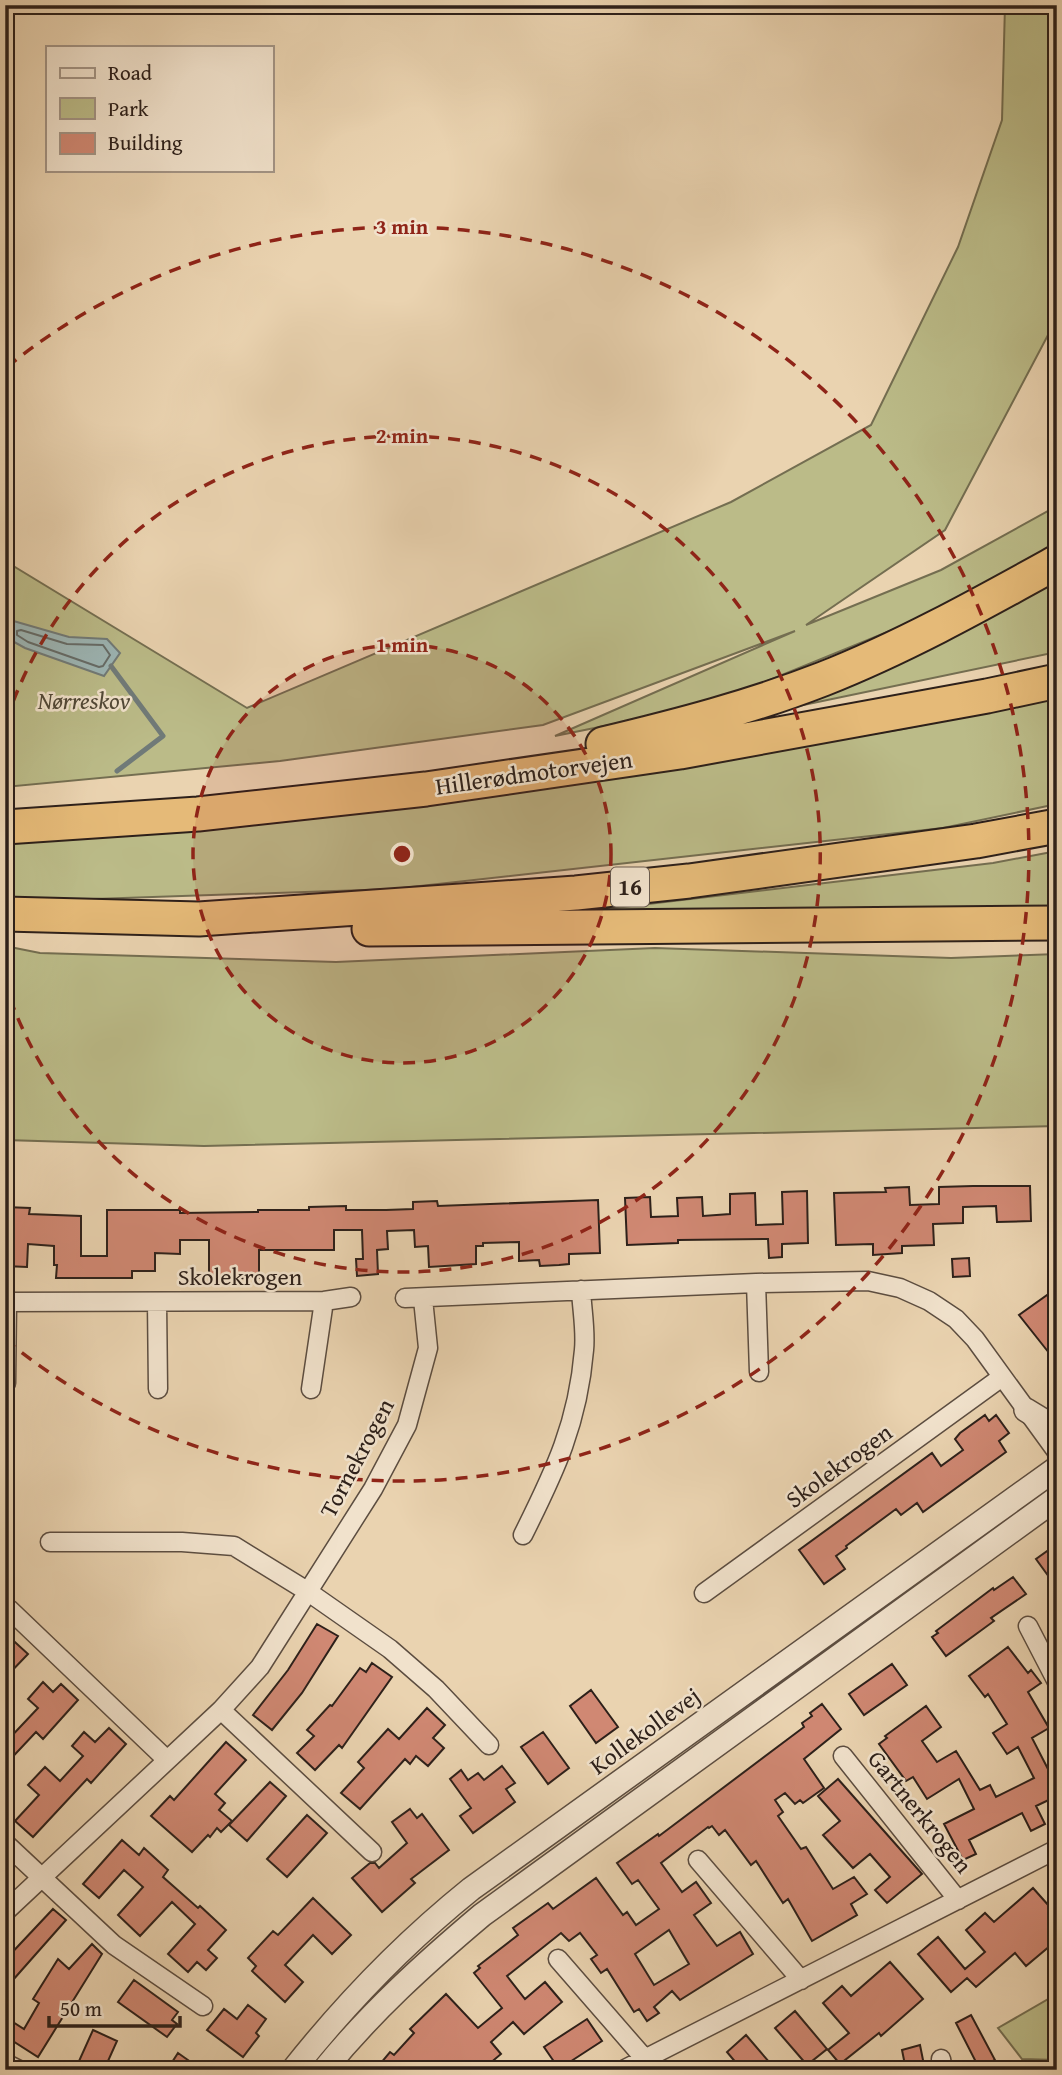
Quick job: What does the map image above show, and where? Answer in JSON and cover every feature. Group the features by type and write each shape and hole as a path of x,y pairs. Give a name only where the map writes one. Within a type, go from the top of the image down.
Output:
{"highway":[{"path":"426,789 711,718 824,679 949,622 1057,562"},
{"name":"Hillerødmotorvejen","path":"5,827 198,814 426,789 680,752 1057,681"},
{"name":"16","path":"5,914 199,919 481,900 677,882 976,841 1057,826"},
{"path":"199,919 310,930 579,925 1057,923"}],"street":[{"path":"405,1298 756,1283 868,1281 900,1288 929,1301 956,1320 975,1339 1057,1452"},
{"path":"756,1283 759,1372"},
{"path":"523,1535 554,1473 575,1415 584,1348 581,1290"},
{"name":"Skolekrogen","path":"6,1383 6,1302 324,1301 351,1297"},
{"name":"Tornekrogen","path":"5,1912 221,1710 260,1667 373,1489 407,1425 428,1348 423,1298"},
{"name":"Skolekrogen","path":"312,1389 324,1301"},
{"name":"Skolekrogen","path":"157,1302 158,1389"},
{"name":"Skolekrogen","path":"705,1593 1002,1377"},
{"path":"1026,1410 1057,1429"},
{"name":"Kollekollevej","path":"293,2070 374,1975 433,1919 471,1889 1057,1468"},
{"path":"324,2070 347,2041 401,1985 482,1915 1057,1497"},
{"path":"50,1542 182,1542 234,1546 307,1591 390,1650 436,1689 489,1745"},
{"path":"9,1608 167,1760"},
{"path":"1028,1626 1057,1682"},
{"path":"221,1710 372,1852"},
{"name":"Gartnerkrogen","path":"843,1756 958,1900"},
{"path":"5,1843 114,1945 203,2006"},
{"name":"Gartnerkrogen","path":"623,2070 1057,1849"},
{"path":"698,1860 801,1980"},
{"path":"558,1959 645,2059"},
{"path":"5,2063 19,2070"}],"green space":[{"name":"Nørreskov","path":"1005,5 1057,5 1057,318 945,530 806,625 941,570 1057,506 1057,543 929,615 708,705 555,736 795,631 543,725 280,761 5,787 5,561 247,708 731,502 871,425 958,247 1002,120"},
{"path":"1057,573 1057,652 765,713"},
{"path":"1057,698 1057,804 943,828 393,889 5,902 5,840 36,840 443,803 903,729"},
{"path":"1057,851 1057,922 581,912 993,863"},
{"path":"5,946 40,953 336,962 655,948 951,958 1057,954 1057,1126 204,1146 5,1140"},
{"path":"1057,1994 1057,2060 1022,2059 998,2028"}],"water":[{"path":"10,620 69,637 107,639 120,653 104,676 25,648 5,637"}],"building":[{"path":"1030,1186 1031,1221 997,1222 996,1206 963,1207 963,1223 933,1224 934,1245 902,1246 902,1253 873,1255 873,1244 836,1245 834,1193 886,1192 885,1188 909,1187 910,1205 939,1204 939,1187"},
{"path":"807,1191 808,1243 782,1244 782,1257 769,1258 768,1239 678,1240 678,1243 627,1245 625,1198 650,1197 651,1217 678,1216 677,1198 702,1197 703,1216 730,1214 730,1194 755,1193 756,1225 783,1224 782,1192"},
{"path":"598,1200 600,1253 569,1254 569,1264 540,1266 539,1260 519,1261 519,1242 483,1243 483,1246 476,1246 476,1264 429,1267 428,1246 415,1247 414,1230 387,1231 388,1249 377,1250 378,1274 357,1276 356,1259 363,1259 362,1230 334,1230 334,1250 259,1250 259,1278 209,1279 209,1240 180,1240 180,1254 155,1253 155,1271 132,1271 132,1278 56,1278 54,1246 28,1244 27,1267 5,1266 5,1207 30,1208 29,1214 81,1216 81,1256 107,1256 107,1210 258,1212 346,1206 346,1210 386,1210 413,1209 413,1202 437,1201 438,1206"},
{"path":"969,1258 970,1276 953,1277 952,1259"},
{"path":"1057,1288 1057,1363 1019,1315"},
{"path":"985,1415 989,1421 996,1415 1009,1433 999,1441 1006,1452 923,1512 917,1503 901,1515 896,1509 836,1556 845,1569 824,1584 799,1550 932,1453 941,1466 963,1450 955,1439 960,1433"},
{"path":"1057,1544 1057,1588 1036,1559"},
{"path":"1013,1577 1026,1594 991,1618 994,1621 946,1656 932,1637 938,1633 936,1631 993,1588 994,1590"},
{"path":"317,1624 338,1636 302,1693 272,1730 253,1715 288,1670"},
{"path":"5,1633 28,1654 5,1678"},
{"path":"1008,1647 1028,1673 1031,1670 1041,1683 1028,1692 1049,1728 1032,1738 1049,1771 1057,1766 1057,1796 1036,1806 1045,1824 1031,1831 1022,1813 969,1840 976,1854 963,1860 944,1824 974,1809 959,1779 927,1799 913,1777 906,1781 879,1744 887,1738 885,1736 926,1706 941,1727 922,1741 937,1762 956,1751 980,1790 990,1785 996,1797 1034,1778 1018,1747 1007,1754 993,1733 1007,1724 988,1694 985,1697 969,1676"},
{"path":"372,1663 392,1677 342,1748 339,1745 315,1770 297,1753 314,1736 307,1730 330,1705 332,1706 360,1668 366,1672"},
{"path":"892,1664 907,1685 864,1715 849,1694"},
{"path":"43,1682 53,1692 61,1684 78,1700 43,1739 36,1732 5,1765 5,1743 38,1708 28,1699"},
{"path":"591,1690 618,1727 596,1743 570,1706"},
{"path":"822,1704 841,1729 804,1759 824,1788 803,1803 800,1800 795,1804 785,1793 775,1800 783,1812 778,1816 801,1849 806,1847 833,1889 854,1877 867,1894 851,1904 857,1915 812,1941 788,1899 783,1903 756,1861 751,1865 725,1830 719,1835 712,1826 708,1827 661,1863 682,1892 696,1882 711,1903 694,1915 717,1946 740,1932 753,1954 680,2000 672,1991 654,2007 659,2013 647,2021 639,2009 634,2012 607,1969 601,1973 591,1959 597,1955 580,1933 569,1941 561,1933 507,1976 525,1999 545,1982 562,2002 524,2034 513,2022 491,2042 501,2054 482,2070 375,2070 390,2052 394,2055 414,2033 410,2029 446,1994 478,2028 502,2008 474,1973 480,1968 478,1966 518,1935 513,1928 548,1903 553,1909 596,1878 623,1915 627,1912 636,1925 659,1909 638,1880 632,1884 617,1863 658,1834 659,1836 804,1727 802,1723 812,1716 810,1713","holes":["669,1930 689,1964 654,1985 635,1954"]},
{"path":"427,1708 445,1725 433,1738 444,1748 428,1766 416,1756 410,1764 405,1759 360,1809 341,1793 364,1768 358,1762 388,1729 399,1739"},
{"path":"109,1728 126,1744 91,1783 87,1779 33,1837 15,1821 39,1795 28,1785 45,1767 60,1781 83,1756 72,1746 84,1732 95,1742"},
{"path":"543,1732 569,1768 548,1784 521,1747"},
{"path":"226,1742 246,1760 215,1794 225,1803 219,1810 232,1821 221,1832 217,1828 192,1852 151,1816 170,1796 174,1800"},
{"path":"502,1766 515,1783 506,1789 515,1802 473,1833 460,1816 471,1808 450,1779 461,1770 468,1780 478,1773 484,1780"},
{"path":"838,1779 922,1874 887,1903 875,1890 890,1877 870,1854 853,1868 823,1835 840,1821 818,1796"},
{"path":"270,1782 286,1796 247,1841 229,1825"},
{"path":"410,1809 417,1818 422,1814 449,1850 411,1879 415,1883 382,1912 352,1878 370,1863 375,1863 379,1868 407,1843 392,1822"},
{"path":"307,1815 327,1833 287,1877 267,1859"},
{"path":"122,1840 139,1855 144,1848 168,1870 163,1877 226,1930 208,1950 217,1958 206,1970 197,1962 188,1972 168,1954 195,1924 172,1902 140,1936 118,1915 143,1887 124,1870 99,1898 83,1884"},
{"path":"1033,1888 1057,1915 1057,1940 1026,1966 1015,1953 976,1987 967,1978 951,1992 918,1954 938,1937 965,1969 985,1952 966,1930 985,1913 994,1922"},
{"path":"313,1898 351,1935 332,1954 313,1935 285,1965 303,1982 285,2002 252,1971 256,1966 248,1958 273,1931 278,1935"},
{"path":"53,1909 66,1920 5,1989 5,1960"},
{"path":"92,1944 102,1954 38,2057 5,2036 5,2017 24,2029 39,2003 33,1999 58,1959 69,1969"},
{"path":"890,1962 923,1999 881,2036 879,2033 840,2064 828,2050 849,2033 823,2003 842,1986 851,1996"},
{"path":"134,1980 178,2012 172,2020 177,2024 167,2037 118,2002"},
{"path":"248,2005 266,2019 256,2033 259,2036 243,2057 207,2030 224,2009 237,2019"},
{"path":"795,2011 827,2049 807,2065 775,2028"},
{"path":"971,2015 995,2060 979,2068 956,2023"},
{"path":"587,2019 602,2041 559,2069 544,2047"},
{"path":"93,2030 117,2041 104,2070 75,2070"},
{"path":"746,2035 776,2070 742,2070 727,2052"},
{"path":"920,2045 925,2070 906,2070 902,2050"},
{"path":"178,2053 202,2070 167,2070"}],"waterway":[{"path":"5,618 10,620"},
{"path":"111,666 163,736 117,771"}]}
